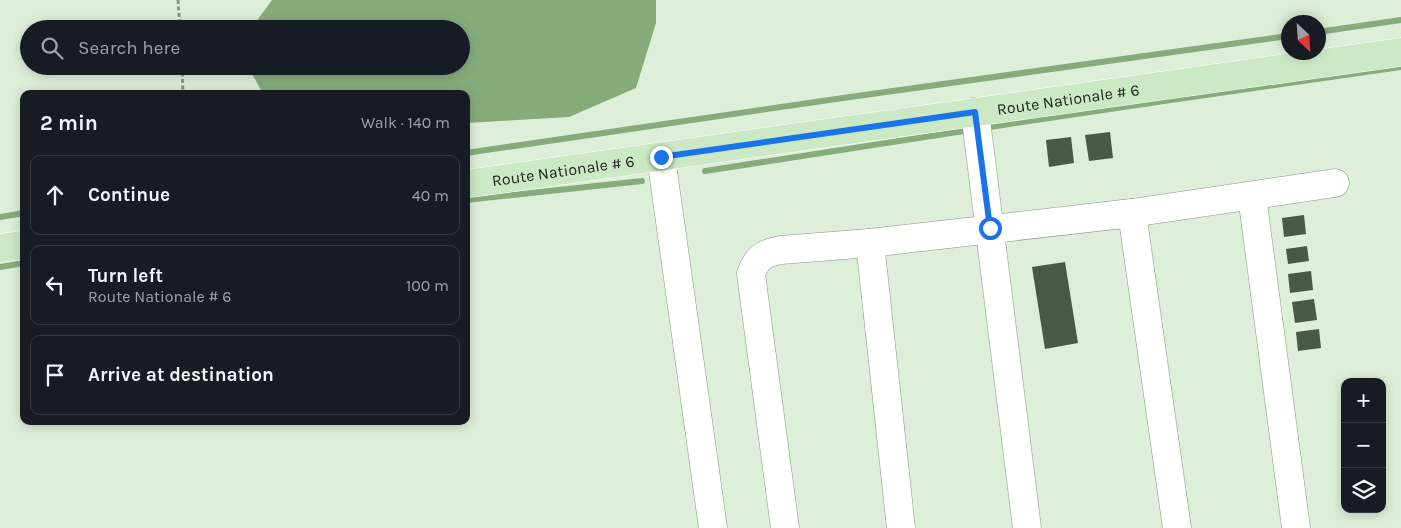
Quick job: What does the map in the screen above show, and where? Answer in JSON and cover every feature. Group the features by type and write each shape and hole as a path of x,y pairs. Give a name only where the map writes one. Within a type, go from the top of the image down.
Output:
{"main road":[{"name":"Route Nationale # 6","path":"470,183 975,117 1401,52"},
{"path":"0,248 20,246"}],"street":[{"path":"975,117 1027,528"},
{"path":"661,157 713,528"},
{"path":"785,528 751,274 755,263 761,257 770,252 870,244 990,228 1132,213 1335,183"},
{"path":"1252,196 1296,528"},
{"path":"1132,213 1177,528"},
{"path":"870,244 901,528"}],"path":[{"path":"178,0 179,20"},
{"path":"182,75 183,90"}],"shaded area":[{"path":"272,0 656,0 656,23 636,88 569,117 470,123 470,90 261,90 253,75 470,75 470,20 258,20"}],"building":[{"path":"1110,132 1113,158 1089,161 1085,135"},
{"path":"1071,137 1074,163 1049,167 1046,140"},
{"path":"1304,215 1306,234 1284,237 1282,218"},
{"path":"1307,246 1309,261 1288,264 1286,249"},
{"path":"1065,262 1078,343 1045,349 1032,267"},
{"path":"1311,271 1313,290 1290,293 1288,274"},
{"path":"1314,299 1317,320 1295,323 1292,302"},
{"path":"1319,329 1321,348 1298,351 1296,332"}],"waterway":[{"path":"1326,31 1401,20"},
{"path":"470,152 1281,37"},
{"path":"983,128 1401,67"},
{"path":"705,171 970,130"},
{"path":"470,200 642,181"},
{"path":"0,217 20,214"},
{"path":"0,267 20,264"}],"route":[{"path":"661,157 975,112 990,228"}]}
